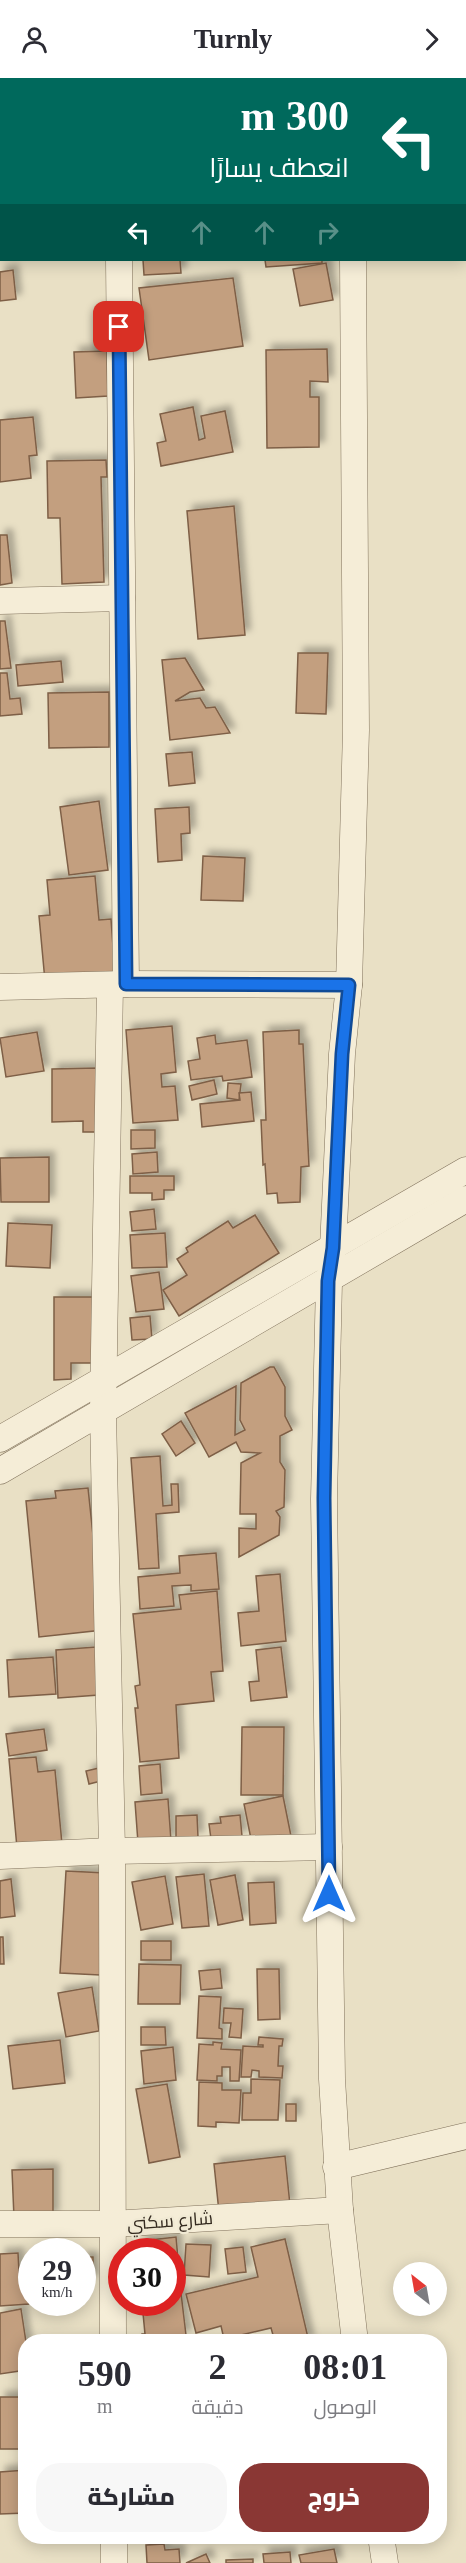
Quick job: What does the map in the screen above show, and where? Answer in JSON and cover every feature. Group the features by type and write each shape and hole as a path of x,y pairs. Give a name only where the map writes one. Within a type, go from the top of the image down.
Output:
{"street":[{"path":"113,2334 112,1851 103,1412 118,985 122,598 119,261"},
{"path":"353,261 356,730 349,985 342,1054 333,1248 328,1281 324,1498 331,2067 336,2167 354,2334"},
{"path":"0,601 122,598"},
{"path":"0,987 349,985"},
{"path":"0,1439 466,1170"},
{"path":"0,1471 466,1199"},
{"path":"0,1856 112,1851 329,1847"},
{"path":"336,2167 466,2136"},
{"name":"شارع سكني","path":"0,2224 112,2224 340,2210"},
{"path":"114,2544 114,2563"},
{"path":"382,2544 385,2563"}],"building":[{"path":"143,261 180,261 181,273 144,275"},
{"path":"265,261 322,261 322,263 266,267"},
{"path":"326,263 333,300 300,306 293,269"},
{"path":"13,270 16,299 0,301 0,272"},
{"path":"233,278 243,346 149,360 139,288"},
{"path":"327,349 328,382 310,381 310,397 319,397 319,447 267,448 266,350"},
{"path":"107,351 108,396 76,398 74,352"},
{"path":"193,407 199,440 205,438 201,416 225,411 233,452 161,466 157,443 166,441 160,414"},
{"path":"33,417 37,455 29,456 31,478 0,482 0,420"},
{"path":"106,460 107,477 101,477 104,582 62,584 60,518 48,518 47,461"},
{"path":"234,506 245,635 198,639 187,511"},
{"path":"0,535 7,535 12,583 0,585"},
{"path":"0,621 5,621 11,668 0,669"},
{"path":"298,653 328,653 326,714 296,713"},
{"path":"185,658 204,690 190,692 175,701 200,698 206,708 215,707 230,733 170,740 162,660"},
{"path":"61,661 63,682 18,686 16,665"},
{"path":"0,673 7,673 10,699 20,698 22,714 0,716"},
{"path":"109,692 109,747 49,748 48,693"},
{"path":"192,752 195,783 169,786 166,754"},
{"path":"99,801 108,870 69,875 60,807"},
{"path":"189,807 190,833 181,834 182,860 158,862 155,809"},
{"path":"203,856 245,858 243,901 201,900"},
{"path":"95,876 99,920 111,919 115,975 45,981 39,916 50,915 47,880"},
{"path":"172,1026 176,1072 161,1074 162,1087 175,1086 178,1120 133,1123 126,1030"},
{"path":"299,1030 299,1044 303,1044 309,1166 301,1167 300,1202 278,1203 277,1193 267,1194 265,1164 263,1165 261,1120 266,1120 263,1032"},
{"path":"37,1032 44,1071 6,1077 0,1038"},
{"path":"215,1035 216,1044 247,1040 252,1077 223,1081 222,1076 191,1080 188,1061 200,1059 197,1038"},
{"path":"97,1068 98,1132 83,1132 83,1121 52,1122 52,1069"},
{"path":"214,1080 217,1094 192,1100 189,1086"},
{"path":"228,1083 241,1084 239,1100 227,1098"},
{"path":"251,1092 254,1121 202,1127 200,1104 240,1100 239,1093"},
{"path":"131,1130 155,1130 155,1148 131,1149"},
{"path":"157,1152 158,1172 133,1174 132,1154"},
{"path":"49,1157 49,1202 1,1202 0,1158"},
{"path":"130,1176 174,1176 174,1190 164,1190 164,1199 152,1200 152,1193 130,1193"},
{"path":"154,1209 156,1229 132,1231 130,1212"},
{"path":"255,1215 279,1253 179,1316 163,1290 187,1275 177,1259 188,1252 186,1248 228,1221 233,1228"},
{"path":"8,1223 52,1225 50,1268 6,1266"},
{"path":"165,1233 167,1267 132,1268 130,1235"},
{"path":"159,1272 164,1309 136,1312 131,1276"},
{"path":"54,1297 99,1297 98,1363 71,1363 71,1379 54,1380"},
{"path":"150,1316 152,1339 132,1340 130,1318"},
{"path":"274,1367 285,1387 285,1416 292,1430 280,1436 280,1462 285,1470 284,1507 276,1511 280,1517 279,1535 239,1557 239,1528 256,1529 256,1514 240,1514 241,1463 260,1453 241,1452 236,1442 209,1457 185,1413 236,1386 235,1435 245,1430 240,1420 241,1383"},
{"path":"181,1421 195,1443 176,1456 162,1434"},
{"path":"160,1456 163,1506 172,1505 171,1484 178,1484 179,1512 156,1514 159,1568 139,1569 131,1458"},
{"path":"88,1488 103,1630 39,1637 26,1501 56,1498 55,1491"},
{"path":"216,1553 219,1589 191,1591 191,1585 172,1586 174,1606 140,1609 138,1577 180,1573 179,1556"},
{"path":"280,1574 286,1641 241,1646 238,1613 259,1611 256,1576"},
{"path":"217,1591 223,1671 211,1672 214,1701 176,1705 179,1758 140,1762 135,1686 140,1685 133,1614 181,1609 179,1595"},
{"path":"96,1647 99,1695 58,1698 56,1650"},
{"path":"281,1647 287,1697 251,1701 249,1682 259,1681 256,1650"},
{"path":"53,1657 56,1694 9,1697 7,1660"},
{"path":"242,1727 284,1727 283,1795 241,1795"},
{"path":"44,1729 47,1750 9,1756 6,1734"},
{"path":"36,1757 38,1772 55,1770 62,1844 17,1848 9,1759"},
{"path":"160,1764 162,1793 141,1795 139,1766"},
{"path":"99,1768 101,1781 89,1784 86,1771"},
{"path":"283,1796 292,1841 253,1849 244,1804"},
{"path":"168,1799 171,1841 138,1843 135,1802"},
{"path":"197,1815 198,1837 176,1838 176,1816"},
{"path":"240,1815 242,1836 211,1839 209,1824 221,1823 220,1817"},
{"path":"66,1871 106,1873 100,1975 60,1973"},
{"path":"204,1874 209,1926 182,1928 176,1877"},
{"path":"235,1875 243,1920 218,1925 210,1880"},
{"path":"165,1876 173,1924 141,1930 132,1882"},
{"path":"11,1879 15,1916 0,1918 0,1881"},
{"path":"274,1882 276,1923 250,1925 248,1883"},
{"path":"0,1937 3,1937 4,1964 0,1964"},
{"path":"141,1941 171,1941 171,1960 141,1960"},
{"path":"139,1964 181,1965 180,2004 138,2004"},
{"path":"220,1969 222,1988 201,1990 199,1971"},
{"path":"257,1969 279,1969 280,2019 258,2020"},
{"path":"92,1987 99,2031 66,2037 58,1993"},
{"path":"199,1996 221,1997 219,2028 222,2029 222,2039 197,2038"},
{"path":"224,2008 243,2009 241,2038 229,2037 231,2023 223,2023"},
{"path":"141,2027 165,2027 166,2045 141,2045"},
{"path":"259,2037 283,2039 282,2046 279,2046 278,2066 283,2066 282,2078 259,2077 259,2071 252,2070 251,2077 241,2077 243,2046 263,2047 263,2045 258,2045"},
{"path":"60,2040 65,2083 13,2089 8,2046"},
{"path":"213,2042 222,2043 221,2049 241,2050 239,2081 230,2081 230,2067 222,2067 222,2076 217,2076 217,2081 197,2080 199,2044 213,2045"},
{"path":"173,2047 176,2080 144,2084 141,2051"},
{"path":"251,2079 280,2080 278,2120 242,2120 243,2093 251,2093"},
{"path":"199,2082 222,2083 222,2090 241,2090 239,2123 216,2122 216,2127 198,2126"},
{"path":"167,2084 180,2157 149,2163 136,2089"},
{"path":"286,2104 296,2104 296,2121 286,2121"},
{"path":"285,2156 290,2205 219,2212 214,2164"},
{"path":"53,2169 53,2217 14,2218 12,2170"},
{"path":"285,2239 307,2334 273,2334 271,2328 245,2334 223,2334 221,2326 196,2333 186,2294 258,2277 251,2247"},
{"path":"186,2244 211,2245 209,2277 186,2275"},
{"path":"243,2247 246,2272 228,2274 225,2249"},
{"path":"18,2253 18,2305 0,2306 0,2254"},
{"path":"18,2310 18,2316 22,2316 25,2334 18,2334 18,2371 0,2374 0,2313"},
{"path":"143,2316 184,2316 186,2334 145,2334"},
{"path":"0,2397 18,2397 18,2449 0,2449"},
{"path":"18,2471 18,2513 0,2514 0,2472"},
{"path":"164,2544 165,2550 179,2549 180,2563 147,2563 146,2545"},
{"path":"334,2549 337,2563 301,2563 299,2555"},
{"path":"290,2552 291,2563 264,2563 263,2554"},
{"path":"206,2554 210,2563 186,2563"},
{"path":"253,2559 253,2563 226,2563 226,2560"}],"route":[{"path":"119,327 126,984 349,985 342,1054 333,1248 328,1281 324,1498 329,1894"}]}
